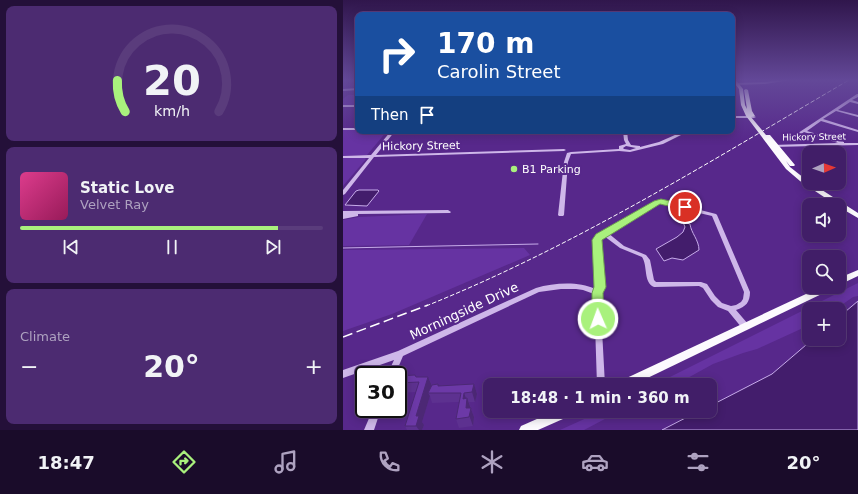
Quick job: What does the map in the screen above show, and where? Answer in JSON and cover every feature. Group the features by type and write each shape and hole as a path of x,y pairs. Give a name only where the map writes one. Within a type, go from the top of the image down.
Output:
{"main road":[{"path":"746,100 751,116 788,168 802,180 858,216"},
{"path":"773,146 802,174"},
{"path":"824,190 858,212"},
{"path":"846,279 858,273"},
{"path":"637,378 814,294"},
{"path":"525,430 552,418"}],"street":[{"path":"850,100 858,103"},
{"path":"788,141 850,100"},
{"path":"343,106 355,106"},
{"path":"836,110 858,116"},
{"path":"735,117 751,116"},
{"path":"821,120 858,131"},
{"path":"343,129 355,129"},
{"path":"804,130 846,144"},
{"path":"343,193 391,134"},
{"path":"622,148 626,140 625,134"},
{"path":"626,140 632,147 644,147 661,143 680,134"},
{"name":"Hickory Street","path":"773,146 858,144"},
{"name":"Hickory Street","path":"343,157 567,152 622,148 628,152 632,147"},
{"path":"561,215 567,152"},
{"path":"601,378 597,293 600,287 597,240 604,233 657,203 661,202 714,215 747,292 747,300 742,306 731,309"},
{"path":"343,213 448,212"},
{"path":"343,218 360,214"},
{"path":"604,233 622,247 631,252 644,256 647,260 651,281 654,284 699,284 705,286 713,298 720,305 731,309 745,326"},
{"name":"Morningside Drive","path":"343,374 400,354 538,290 587,287 597,293"},
{"path":"395,366 400,354"},
{"path":"369,430 374,418"}],"shaded area":[{"path":"343,100 355,100 355,105 343,106"},
{"path":"343,130 355,130 355,134 384,134 367,155 343,156"},
{"path":"364,157 366,159 343,186 343,158"},
{"path":"356,191 379,191 367,206 345,205"},
{"path":"427,214 409,245 343,246 343,220 359,217"},
{"path":"683,222 690,224 698,243 699,250 683,260 672,258 664,261 656,249 683,232 685,227"},
{"path":"524,248 530,255 392,314 343,331 343,250"},
{"path":"858,283 858,296 853,297 846,302 820,302 836,294 846,294 846,289"},
{"path":"858,301 858,430 662,430 685,418 717,418 717,402 772,374 805,346 846,346 846,311"},
{"path":"802,311 802,328 757,349 713,364 688,378 668,378"},
{"path":"587,418 607,418 584,430 560,430"}],"building":[{"path":"407,375 428,377 416,416 419,416 416,426 405,426 419,382 407,383"},
{"path":"438,384 438,386 474,384 472,392 464,393 463,399 467,398 466,408 471,408 469,417 456,419 461,393 428,393 432,385"}],"waterway":[{"path":"343,248 538,244"}],"railway":[{"path":"426,306 536,257 642,201 815,100"},
{"path":"343,337 428,305"}],"place":[{"name":"B1 Parking","path":"514,169"}],"route":[{"path":"598,319 597,293 600,287 597,240 599,237 657,203 661,202 685,207"}]}
